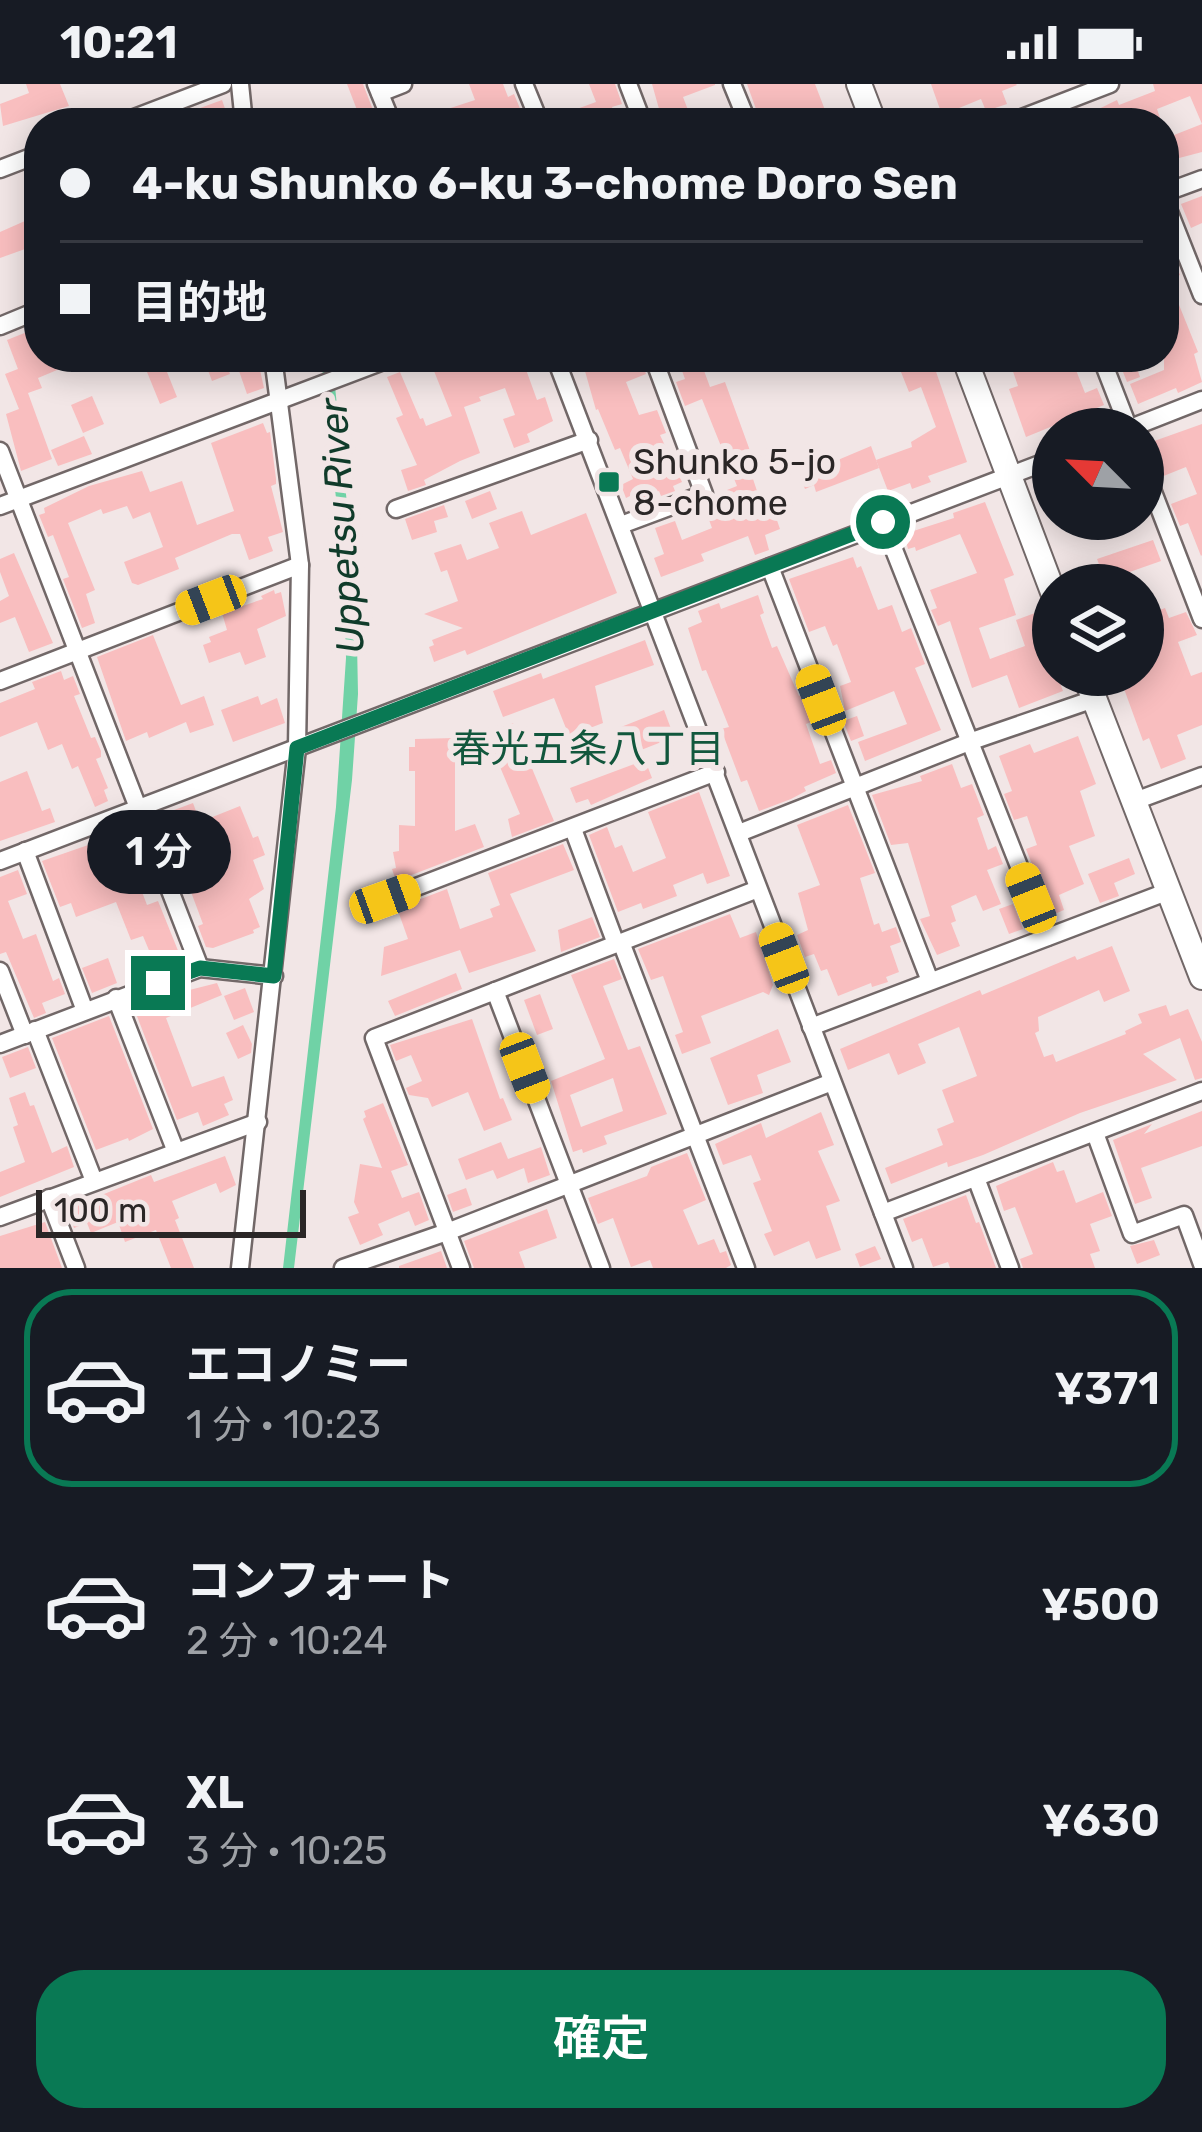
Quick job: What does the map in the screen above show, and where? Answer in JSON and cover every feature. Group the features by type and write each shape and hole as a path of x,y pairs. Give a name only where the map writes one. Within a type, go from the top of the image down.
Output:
{"street":[{"path":"160,108 223,84"},
{"path":"378,88 404,84"},
{"path":"1057,84 1064,102"},
{"path":"1049,108 1110,84"},
{"path":"1179,235 1202,295"},
{"path":"240,1268 306,744 300,566 287,398 278,372"},
{"path":"0,506 355,372"},
{"path":"561,372 904,1268"},
{"path":"621,525 704,494 659,372"},
{"path":"970,372 1042,564"},
{"path":"1107,372 1120,408"},
{"path":"1164,415 1202,400"},
{"path":"396,509 589,440"},
{"path":"0,451 200,968"},
{"path":"0,861 1032,467"},
{"path":"1164,520 1202,619"},
{"path":"883,522 1047,937"},
{"path":"0,681 300,566"},
{"path":"770,567 930,981"},
{"path":"739,833 969,742 1069,696"},
{"path":"1093,696 1202,977"},
{"path":"385,899 716,772"},
{"path":"1135,801 1202,776"},
{"path":"573,830 746,1268"},
{"path":"25,851 85,1011"},
{"path":"461,1268 374,1038 758,889"},
{"path":"811,1027 1169,890"},
{"path":"0,1044 200,968 274,976"},
{"path":"0,970 94,1181"},
{"path":"495,991 601,1268"},
{"path":"116,998 176,1152"},
{"path":"348,1267 832,1082"},
{"path":"883,1214 1202,1091"},
{"path":"0,1217 257,1122"},
{"path":"1095,1133 1132,1234 1184,1215 1202,1264"},
{"path":"976,1178 1010,1268"},
{"path":"49,1198 76,1268"}],"water":[{"name":"Uppetsu River","path":"323,372 334,372 356,592 358,694 294,1268 283,1268 336,807 346,658 343,564"}],"building":[{"path":"26,84 60,84 69,106 24,108 24,120 3,126 0,104 29,93"},
{"path":"347,84 363,84 372,108 356,108"},
{"path":"469,84 503,84 520,108 451,108 475,100"},
{"path":"589,84 615,84 622,104 580,108 596,102"},
{"path":"652,84 715,84 683,97 687,108 659,108"},
{"path":"747,84 815,84 824,108 756,108"},
{"path":"931,84 1017,85 1002,91 1007,104 995,108 985,108 981,99 959,108 940,108"},
{"path":"1153,84 1202,84 1202,124 1190,96 1160,108 1101,108 1155,91"},
{"path":"222,100 225,108 200,108"},
{"path":"1202,124 1202,152 1179,158 1179,133"},
{"path":"1202,196 1202,223 1191,228 1181,204"},
{"path":"24,221 24,249 0,258 0,232"},
{"path":"1179,305 1198,352 1194,354 1202,382 1138,404 1130,384 1159,372 1179,372"},
{"path":"24,333 24,372 52,372 38,378 42,388 28,393 52,459 21,471 6,414 19,409 5,374 18,369 7,340"},
{"path":"147,372 167,372 177,397 160,404"},
{"path":"209,372 229,372 230,374 212,381"},
{"path":"239,372 260,372 264,388 247,394"},
{"path":"400,372 426,426 452,416 434,372 527,372 537,400 545,397 553,421 527,434 530,442 514,448 503,419 515,415 505,388 479,397 481,401 464,407 480,453 408,491 401,470 417,465 396,418 403,415 387,377"},
{"path":"585,372 645,372 626,382 639,415 657,410 666,433 660,435 682,482 673,486 675,491 661,496 659,491 633,502 630,496 626,498 621,485 633,479 596,410"},
{"path":"682,372 704,372 710,387 725,382 757,470 751,473 763,509 772,506 780,529 765,535 769,550 755,555 748,536 701,554 704,561 661,577 654,558 664,554 655,528 675,521 682,540 712,528 705,509 731,500 727,490 737,486 702,399 685,406 676,382 685,379"},
{"path":"901,372 936,372 967,462 928,476 931,482 912,489 910,483 888,491 876,460 912,447 911,442 936,427 921,387 909,392"},
{"path":"1013,372 1077,372 1085,393 1097,388 1104,405 1032,408 1032,435 1026,437 1009,389 1018,386"},
{"path":"1123,372 1138,372 1140,377 1127,382"},
{"path":"92,396 104,424 83,433 71,405"},
{"path":"263,423 270,432 276,479 271,486 283,532 268,537 273,551 249,560 240,534 232,534 175,558 179,569 138,585 132,583 124,562 163,547 150,512 133,519 127,506 103,514 101,509 68,523 95,590 86,594 95,623 82,628 63,579 69,577 53,535 48,537 39,515 45,513 44,508 89,486 142,471 150,492 182,481 197,525 234,511 211,443"},
{"path":"1202,424 1201,556 1188,523 1180,526 1171,504 1197,494 1186,467 1164,476 1164,438"},
{"path":"84,436 92,454 58,466 51,450"},
{"path":"871,446 879,468 816,492 814,485 805,489 800,476"},
{"path":"490,491 497,509 472,519 465,501"},
{"path":"985,502 1014,575 1004,579 1016,615 979,628 990,659 1025,646 1016,620 1032,614 1032,696 1050,696 1019,708 1007,675 972,688 950,621 938,626 930,590 977,573 960,534 916,551 915,547 908,549 904,534 954,518 953,513"},
{"path":"444,505 448,517 434,521 437,532 412,540 405,519"},
{"path":"522,511 531,535 586,513 617,593 467,655 465,650 434,662 429,647 434,645 432,640 463,628 424,614 458,601 447,570 441,572 434,553 461,544 467,560 499,548 489,523"},
{"path":"1153,540 1161,561 1099,564 1097,559"},
{"path":"14,553 53,643 29,652 15,617 0,623 0,601 9,596 0,559"},
{"path":"853,557 878,610 892,605 902,632 911,628 925,664 915,668 941,730 865,761 858,742 907,724 894,691 845,711 840,686 851,682 837,644 833,646 825,626 809,632 789,579"},
{"path":"274,590 281,592 286,616 257,629 266,657 245,665 240,652 209,663 203,645 211,642 209,637 227,630 222,613 263,599"},
{"path":"758,595 772,648 777,646 799,696 805,693 816,720 806,724 820,764 831,760 836,773 759,811 747,780 741,782 721,729 729,727 688,628 702,622 698,611 719,603 721,609"},
{"path":"1164,608 1169,618 1186,612 1197,635 1178,642 1191,676 1202,672 1202,725 1177,735 1186,759 1161,769 1149,738 1143,741 1127,696 1164,696"},
{"path":"153,635 181,705 204,696 214,725 190,733 186,722 149,738 147,732 126,741 97,657"},
{"path":"645,640 654,665 595,686 603,723 569,736 554,698 503,717 493,691 541,673 543,679"},
{"path":"61,671 64,680 73,676 80,694 74,696 101,751 96,759 108,801 95,807 78,766 72,769 62,744 48,750 37,722 0,737 0,703 35,689 32,682"},
{"path":"258,696 261,705 277,698 285,723 233,742 221,710"},
{"path":"664,710 674,737 631,754 621,727"},
{"path":"857,716 864,736 851,741 843,721"},
{"path":"513,723 554,821 512,837 508,819 520,814 489,741 498,737 495,730"},
{"path":"1078,736 1096,784 1080,791 1095,836 1069,846 1084,884 1059,895 1064,910 1052,915 1026,849 1037,845 1027,816 1014,820 1004,794 1012,791 999,756 1030,744 1034,753"},
{"path":"455,738 455,831 475,824 484,847 396,881 392,869 396,868 393,852 399,851 399,825 415,826 415,771 409,771 409,747 415,747 415,739"},
{"path":"645,760 652,778 591,805 588,799 576,803 570,788"},
{"path":"952,764 961,788 972,784 984,815 977,818 988,850 996,846 1003,864 987,870 1001,904 983,911 976,895 951,906 956,921 951,923 960,946 937,955 920,919 930,916 908,843 891,845 872,795 922,781 920,776"},
{"path":"27,771 42,811 50,808 55,822 0,841 0,782"},
{"path":"699,792 730,876 707,884 703,873 673,885 677,896 643,909 641,903 618,912 589,835 607,827 615,848 622,845 633,872 666,858 648,812"},
{"path":"193,803 200,822 240,806 265,855 253,860 264,889 249,899 260,927 213,948 206,947 191,892 185,894 180,881 191,877 180,848 169,853 161,833 172,829 166,813"},
{"path":"848,805 875,873 860,878 874,925 879,923 882,932 896,927 901,942 890,946 899,972 886,977 888,982 872,987 871,983 838,996 827,969 821,971 814,954 805,957 797,935 808,930 798,893 820,885 797,825"},
{"path":"120,834 147,905 158,901 181,958 156,967 143,936 131,940 116,902 76,917 71,903 60,907 42,861"},
{"path":"563,844 574,870 510,894 536,951 469,973 460,950 381,976 384,947 408,939 397,908 447,889 460,929 493,917 490,909 500,905 488,873"},
{"path":"1129,858 1135,874 1114,883 1119,896 1100,903 1088,874"},
{"path":"18,870 27,894 8,901 23,939 36,934 53,981 59,978 65,994 42,1003 46,1013 34,1018 6,952 0,954 0,877"},
{"path":"1013,904 1023,929 1009,934 999,909"},
{"path":"730,914 740,938 756,932 773,985 769,995 763,992 701,1016 711,1043 682,1054 675,1035 683,1032 663,976 651,980 638,949"},
{"path":"592,917 600,937 561,952 558,930"},
{"path":"1112,946 1130,991 1104,1002 1099,990 1038,1017 1035,1033 1044,1057 1053,1054 1056,1062 1126,1034 1142,1023 1138,1014 1166,1005 1170,1016 1188,1009 1202,1042 1202,1078 1195,1080 1180,1038 1143,1054 1177,1080 1080,1113 983,1155 948,1167 947,1162 891,1184 885,1168 943,1145 937,1129 954,1122 942,1090 977,1076 959,1027 918,1044 926,1063 898,1075 889,1053 848,1070 840,1049 980,990 982,995 1075,956 1077,960"},
{"path":"108,958 117,983 92,993 82,968"},
{"path":"614,959 622,979 603,986 628,1050 640,1046 667,1114 604,1136 607,1144 583,1153 582,1149 573,1152 551,1081 605,1059 571,975","holes":["613,1078 623,1111 581,1127 570,1095"]},
{"path":"456,973 462,989 395,1016 388,1001"},
{"path":"217,983 222,995 166,1018 192,1087 224,1076 233,1100 224,1104 229,1115 203,1126 198,1112 177,1120 135,1011 158,998"},
{"path":"245,988 254,1012 234,1020 224,996"},
{"path":"540,994 553,1029 537,1035 524,1000"},
{"path":"109,1016 153,1129 96,1150 52,1038"},
{"path":"472,1019 512,1120 484,1131 468,1092 432,1107 428,1098 409,1095 406,1088 422,1081 411,1055 396,1061 390,1045"},
{"path":"243,1025 251,1053 238,1059 226,1033"},
{"path":"778,1029 791,1062 757,1075 763,1093 728,1105 710,1058"},
{"path":"28,1047 36,1068 10,1078 2,1057"},
{"path":"25,1092 52,1153 67,1146 74,1167 0,1197 0,1172 25,1162 9,1098"},
{"path":"383,1103 408,1165 391,1171 402,1198 419,1192 429,1220 415,1226 409,1211 378,1224 383,1235 360,1245 348,1217 359,1213 354,1202 360,1164 382,1168 364,1111"},
{"path":"1202,1111 1202,1146 1141,1168 1152,1198 1135,1204 1113,1140 1152,1124 1144,1134"},
{"path":"821,1112 834,1145 818,1151 840,1201 826,1206 841,1250 816,1259 809,1241 774,1256 764,1234 772,1231 753,1183 761,1180 751,1155 723,1165 715,1144 761,1123 766,1138"},
{"path":"501,1142 508,1159 541,1147 550,1175 528,1183 524,1168 497,1179 493,1170 466,1180 458,1159"},
{"path":"687,1153 706,1200 683,1210 698,1245 714,1239 731,1265 653,1268 650,1260 631,1267 613,1218 598,1224 588,1198 647,1176 651,1167"},
{"path":"225,1156 236,1185 220,1193 216,1183 172,1201 194,1268 171,1268 156,1230 125,1242 118,1222 91,1233 87,1223 74,1228 67,1209 151,1175 154,1182"},
{"path":"1053,1162 1057,1172 1064,1170 1076,1203 1103,1192 1112,1216 1090,1224 1100,1251 1090,1254 1095,1268 1023,1268 1020,1259 1033,1254 1015,1207 1004,1211 996,1186"},
{"path":"466,1188 472,1205 453,1212 447,1195"},
{"path":"966,1195 996,1268 950,1268 948,1262 933,1267 922,1238 912,1242 903,1219"},
{"path":"547,1209 557,1238 519,1252 525,1268 474,1268 464,1241"},
{"path":"45,1222 62,1268 0,1268 0,1236"},
{"path":"1154,1240 1160,1255 1137,1264 1130,1246"},
{"path":"875,1246 881,1259 860,1267 855,1254"},
{"path":"441,1251 447,1268 399,1268 399,1266"}],"place":[{"name":"Shunko 5-jo 8-chome","path":"609,482"}],"district":[{"name":"春光五条八丁目","path":"588,748"}],"route":[{"path":"158,983 200,968 274,976 297,748 883,522"}]}
